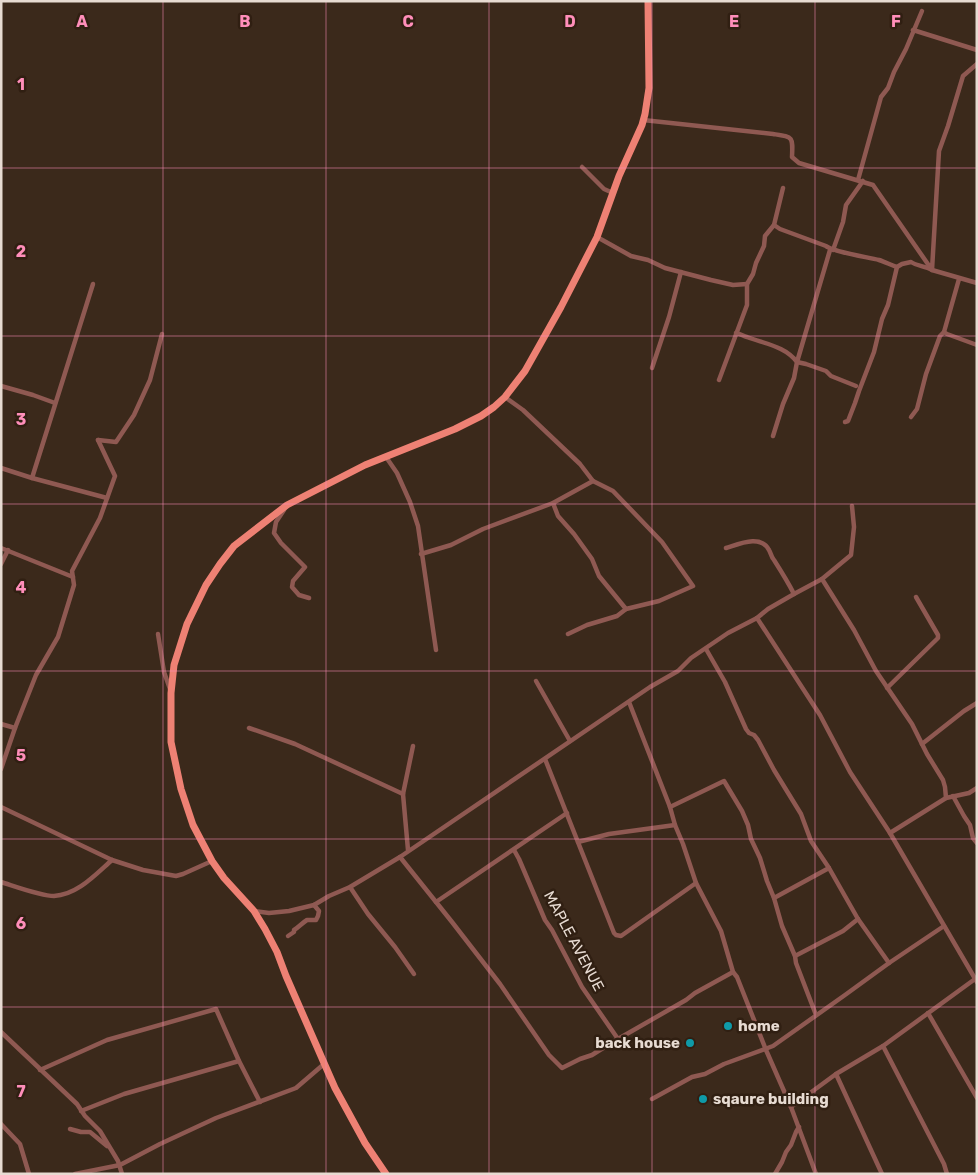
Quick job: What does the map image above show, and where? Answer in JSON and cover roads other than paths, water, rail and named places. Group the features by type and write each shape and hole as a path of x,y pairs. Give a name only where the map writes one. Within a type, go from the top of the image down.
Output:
{"main road":[{"path":"386,1174 352,1120 335,1088 286,976 278,952 254,911 224,878 212,861 193,826 181,789 171,742 171,693 174,665 187,624 206,585 234,546 287,505 357,469 461,426 488,411 505,397 525,371 597,237 643,120 649,88 648,1"}],"street":[{"path":"773,436 794,378 797,362 831,250 843,222 846,206 860,181 881,97 888,88 922,11"},
{"path":"913,30 977,50"},
{"path":"932,270 939,151 963,76 977,64"},
{"path":"643,120 787,136 793,142 792,157 799,163 873,185 932,270"},
{"path":"582,167 604,189 613,193"},
{"path":"719,380 747,305 747,284 764,246 765,236 774,225 783,188"},
{"path":"774,225 826,246 831,250 880,261 897,267"},
{"path":"597,237 631,256 648,260 665,268 733,285 747,284"},
{"path":"845,422 848,421 856,403 874,352 897,267 910,262 977,283"},
{"path":"902,264 977,283"},
{"path":"652,368 669,317 681,272"},
{"path":"911,417 917,409 926,374 940,336 944,332 959,279"},
{"path":"32,478 93,284"},
{"path":"944,332 977,345"},
{"path":"736,333 781,349 792,356 797,362 826,371 830,376 856,386"},
{"path":"1,769 36,675 58,638 74,585 72,571 100,518 115,476 98,440 116,442 134,415 150,380 162,334"},
{"path":"1,386 55,403"},
{"path":"505,397 523,410 580,464 592,481 613,491 662,542 693,586 658,601 626,609 617,616 587,625 568,634"},
{"path":"386,457 397,473 418,526 436,650"},
{"path":"1,468 107,498"},
{"path":"421,554 451,545 483,529 553,504 592,481"},
{"path":"553,504 558,516 592,559 599,576 626,609"},
{"path":"287,505 276,522 274,534 305,567 293,581 292,587 299,596 309,598"},
{"path":"254,911 269,913 289,911 314,905 350,887 400,856 678,670 691,658 728,633 822,579 851,555 854,527 852,506"},
{"path":"726,548 754,541 764,544 784,574 794,594"},
{"path":"1,548 73,577"},
{"path":"1,564 8,550"},
{"path":"822,579 887,688 912,724 943,780 946,798"},
{"path":"887,688 938,638 916,597"},
{"path":"757,618 820,715 850,772 890,832 976,981 883,1046 836,1074 791,1107"},
{"path":"158,634 164,672 171,693"},
{"path":"706,649 725,682 746,729 758,740 801,814 811,841 858,919 889,963"},
{"path":"536,681 570,741"},
{"path":"629,702 670,807 696,883 721,931 734,972 791,1107 816,1174"},
{"path":"922,744 977,703"},
{"path":"1,724 15,728"},
{"path":"249,728 295,744 403,794"},
{"path":"408,850 403,794 413,746"},
{"path":"545,759 616,936 621,936 696,883"},
{"path":"670,807 724,781 748,825 751,839 760,858 782,926 816,1015"},
{"path":"890,832 946,798 977,788"},
{"path":"953,796 970,825 973,838 977,843"},
{"path":"1,807 112,860 143,870 176,876 212,861"},
{"path":"436,902 567,813"},
{"path":"578,842 609,834 675,825"},
{"name":"MAPLE AVENUE","path":"514,850 545,920 582,987 618,1040"},
{"path":"400,856 500,984 549,1056 562,1068 580,1058 592,1055 734,972"},
{"path":"1,882 45,895 60,895 77,889 112,860"},
{"path":"774,898 829,868"},
{"path":"350,887 414,974"},
{"path":"288,936 307,920 316,920 319,911 314,905"},
{"path":"795,956 843,931 858,919"},
{"path":"652,1099 692,1077 705,1074 724,1064 773,1046 944,926"},
{"path":"40,1070 107,1040 216,1009 239,1062 260,1102"},
{"path":"928,1013 977,1098"},
{"path":"1,1032 77,1104 100,1131 119,1163"},
{"path":"883,1046 944,1164 947,1174"},
{"path":"81,1111 124,1094 239,1062"},
{"path":"75,1174 119,1163 216,1118 296,1088 324,1064"},
{"path":"836,1074 882,1174"},
{"path":"1,1124 20,1144 29,1174"},
{"path":"776,1174 799,1127"},
{"path":"70,1129 92,1133 119,1156 122,1174"}],"place":[{"name":"home","path":"728,1026"},
{"name":"back house","path":"690,1043"},
{"name":"sqaure building","path":"703,1099"}]}
